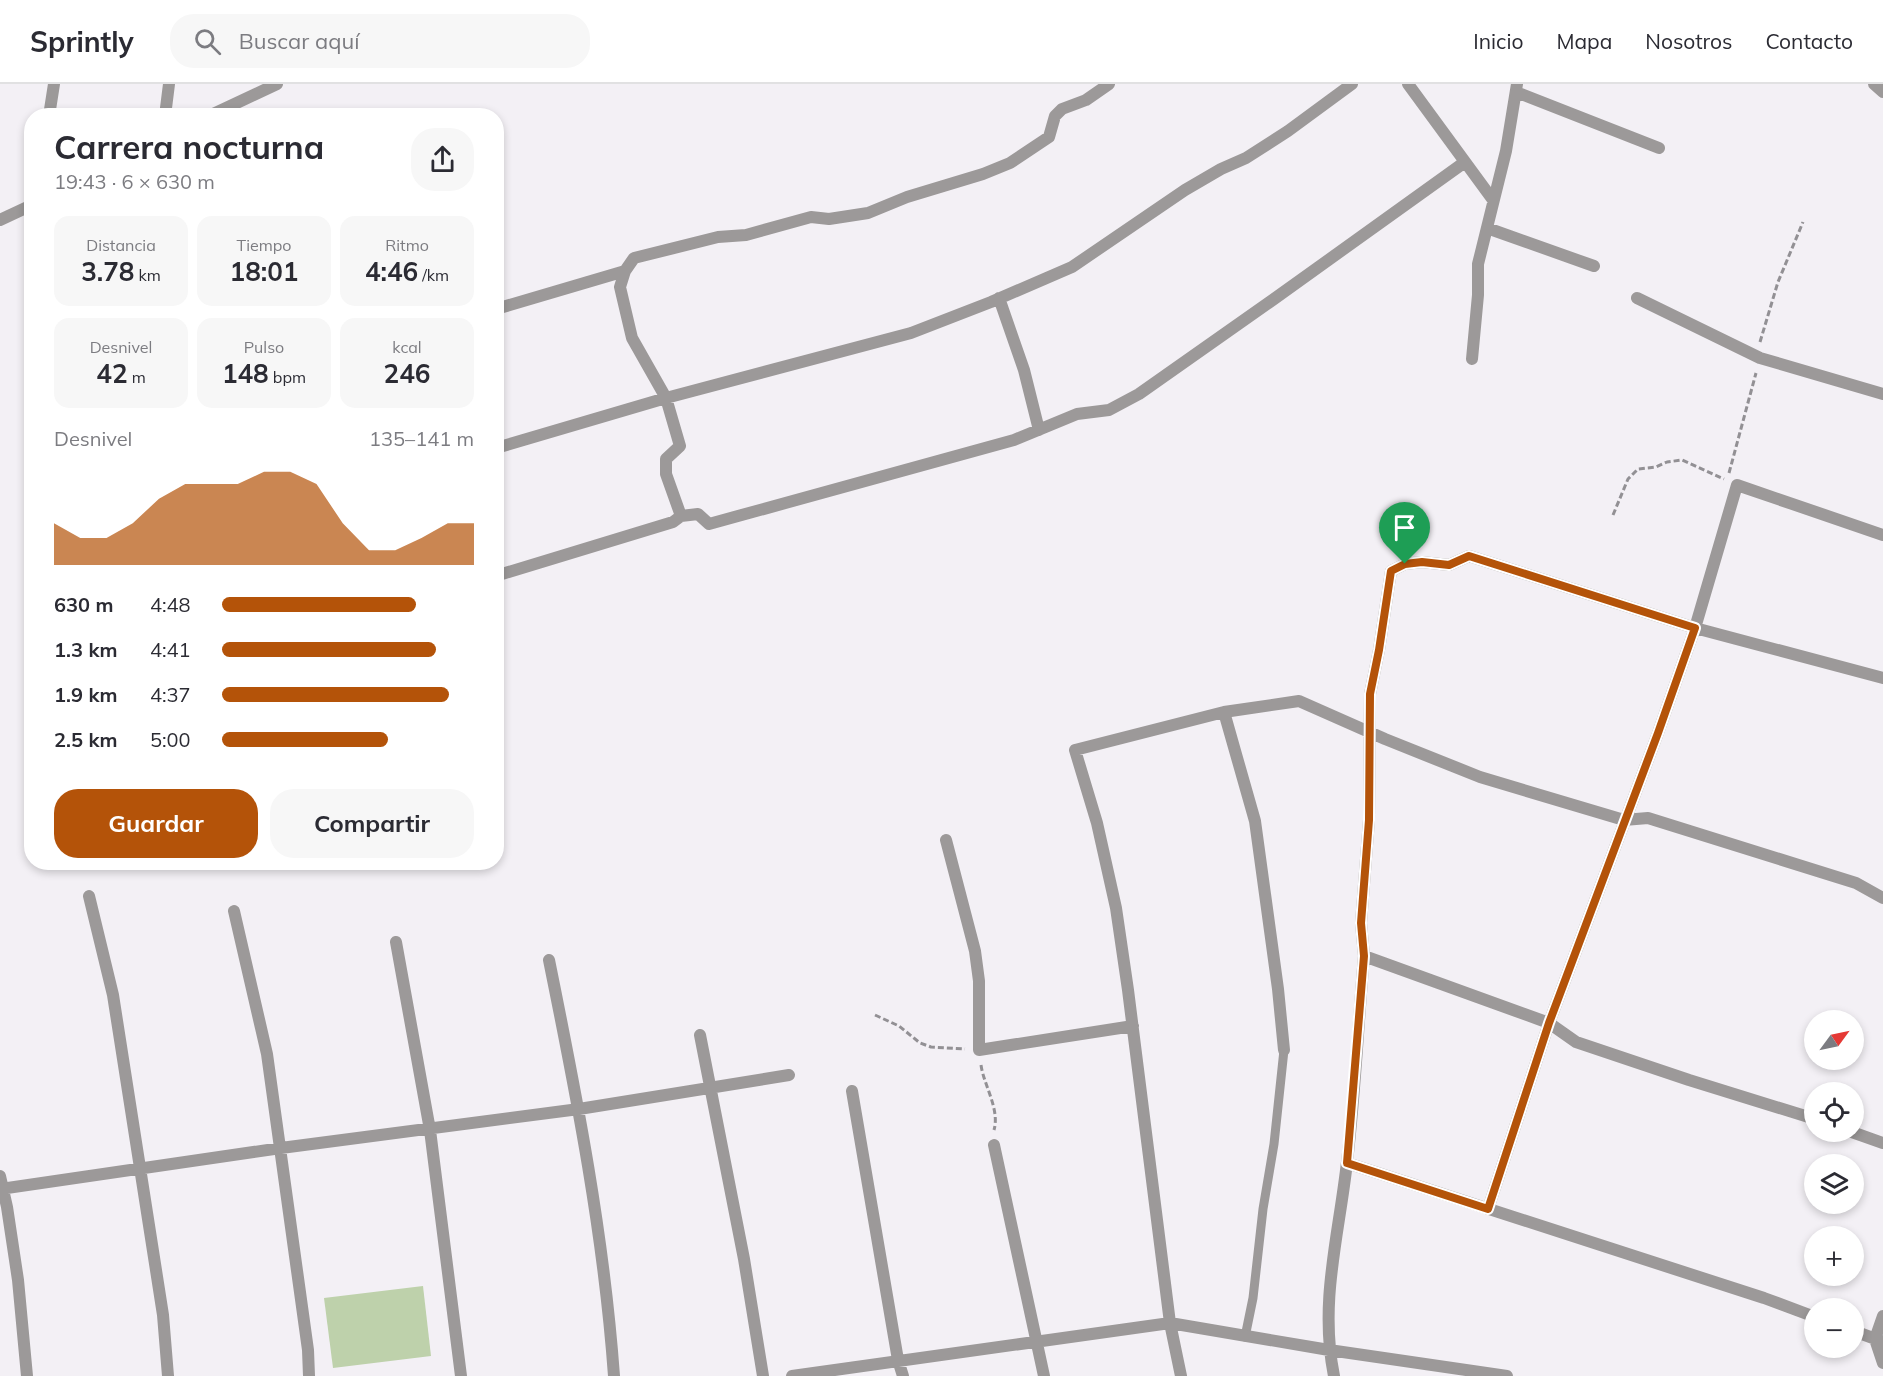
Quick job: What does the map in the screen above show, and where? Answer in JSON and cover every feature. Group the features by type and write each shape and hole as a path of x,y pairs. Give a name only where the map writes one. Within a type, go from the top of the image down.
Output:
{"street":[{"path":"50,108 54,84"},
{"path":"166,108 169,84"},
{"path":"226,108 277,84"},
{"path":"681,516 666,474 666,459 680,446 666,398 632,338 620,287 625,271 634,258 718,237 746,235 811,217 829,219 868,213 907,197 983,174 1010,163 1049,137 1055,116 1062,109 1086,100 1109,84"},
{"path":"504,446 666,398 911,333 1072,267 1185,190 1221,169 1246,158 1288,131 1352,84"},
{"path":"1408,84 1493,200"},
{"path":"1874,84 1883,92"},
{"path":"1472,359 1478,295 1478,264 1506,150 1516,88 1659,148"},
{"path":"504,573 672,522 681,516 698,514 709,524 1014,440 1077,414 1109,410 1138,394 1465,162"},
{"path":"0,220 24,209"},
{"path":"1487,228 1594,266"},
{"path":"504,307 625,271"},
{"path":"999,298 1024,370 1039,430"},
{"path":"1637,298 1760,358 1883,394"},
{"path":"1488,1209 1549,1023 1695,628 1737,485 1883,535"},
{"path":"1334,1376 1329,1350 1330,1273 1347,1163 1364,956 1361,923 1369,820 1370,694 1391,571 1405,564 1422,562 1449,565 1469,556 1695,628 1883,678"},
{"path":"1181,1376 1170,1323 1116,908 1097,823 1075,750 1224,712 1299,701 1368,732 1480,777 1624,820 1648,818 1856,883 1883,898"},
{"path":"1224,712 1255,821 1284,1050"},
{"path":"946,840 975,951 979,981 979,1050 1133,1026"},
{"path":"89,896 113,995 163,1316 168,1376"},
{"path":"234,911 267,1054 308,1350 309,1376"},
{"path":"396,942 430,1130 460,1376"},
{"path":"1364,956 1549,1023 1576,1042 1804,1116"},
{"path":"549,960 579,1109 609,1310 614,1376"},
{"path":"700,1035 744,1259 763,1376"},
{"path":"27,1376 18,1280 7,1206 1,1185 140,1169 281,1148 430,1130 579,1109 789,1075"},
{"path":"852,1091 898,1360 903,1376"},
{"path":"1864,1136 1883,1143"},
{"path":"994,1145 1044,1376"},
{"path":"1347,1163 1804,1313"},
{"path":"1883,1316 1879,1340 1883,1363"},
{"path":"792,1376 1170,1323 1470,1373 1507,1376"},
{"path":"1864,1335 1879,1340"}],"lane":[{"path":"1245,1337 1253,1298 1263,1209 1274,1144 1284,1050"}],"path":[{"path":"1613,515 1628,479 1638,469 1682,460 1727,481 1760,358 1760,341 1778,282 1803,222"},
{"path":"875,1015 899,1026 920,1043 931,1047 979,1050 985,1086 995,1113 994,1145"}],"green space":[{"path":"423,1286 431,1356 333,1368 324,1298"}],"route":[{"path":"1469,556 1695,628 1549,1023 1488,1209 1347,1163 1364,956 1361,923 1369,820 1370,694 1391,571 1405,564 1422,562 1449,565 1469,556"}]}
